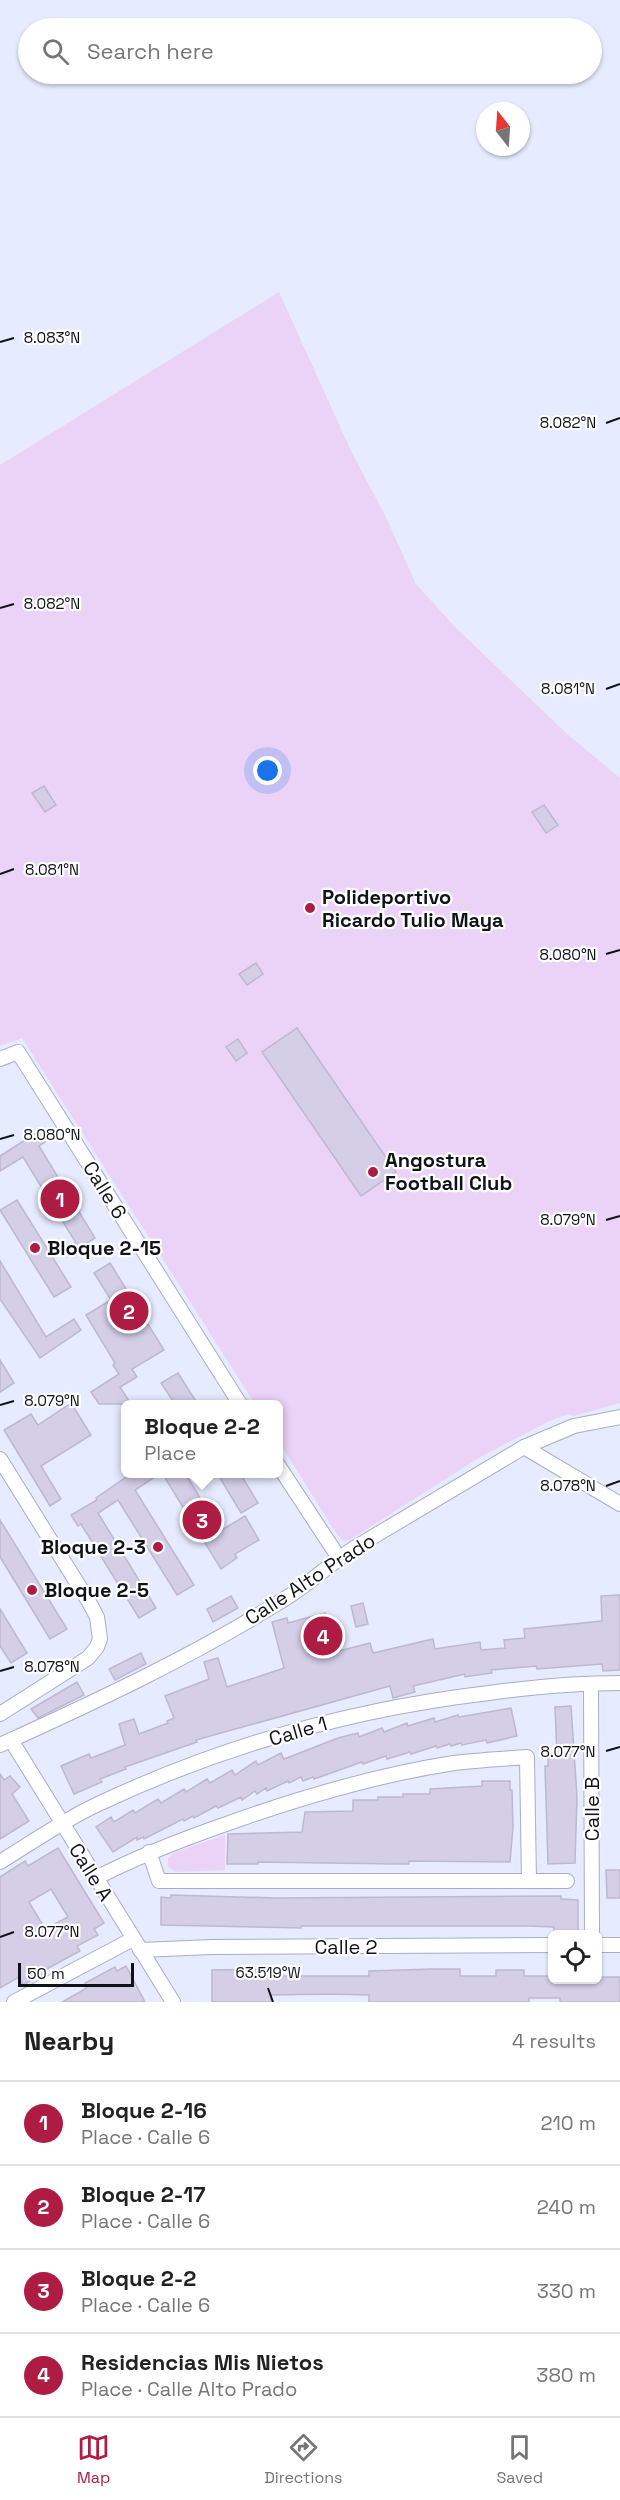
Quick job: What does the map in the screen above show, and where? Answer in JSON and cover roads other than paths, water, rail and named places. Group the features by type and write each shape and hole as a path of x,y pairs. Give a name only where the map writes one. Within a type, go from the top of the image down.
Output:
{"street":[{"name":"Calle 6","path":"0,1059 18,1052 237,1400"},
{"name":"Calle Alto Prado","path":"5,1743 124,1689 189,1655 280,1603 339,1558 524,1447 574,1426 620,1417"},
{"path":"524,1447 620,1504"},
{"path":"0,1459 89,1602 100,1629 98,1647 88,1658 0,1714"},
{"path":"283,1471 339,1558"},
{"name":"Calle B","path":"591,1683 592,1930"},
{"name":"Calle 1","path":"0,1862 91,1808 181,1769 313,1726 446,1698 551,1685 620,1683"},
{"name":"Calle A","path":"5,1743 62,1825 173,2002"},
{"path":"94,1878 149,1852 273,1807 356,1782 456,1763 526,1757 529,1881"},
{"path":"149,1852 159,1881 567,1881"},
{"name":"Calle 2","path":"14,2002 136,1944 212,1947 548,1946"},
{"path":"602,1945 620,1945"}],"place":[{"name":"Polideportivo Ricardo Tulio Maya","path":"310,908"},
{"name":"Angostura Football Club","path":"373,1172"},
{"name":"Bloque 2-16","path":"60,1199"},
{"name":"Bloque 2-15","path":"35,1248"},
{"name":"Bloque 2-17","path":"129,1311"},
{"name":"Bloque 2-2","path":"202,1520"},
{"name":"Bloque 2-3","path":"158,1547"},
{"name":"Bloque 2-5","path":"32,1590"},
{"name":"Residencias Mis Nietos","path":"323,1636"}]}
